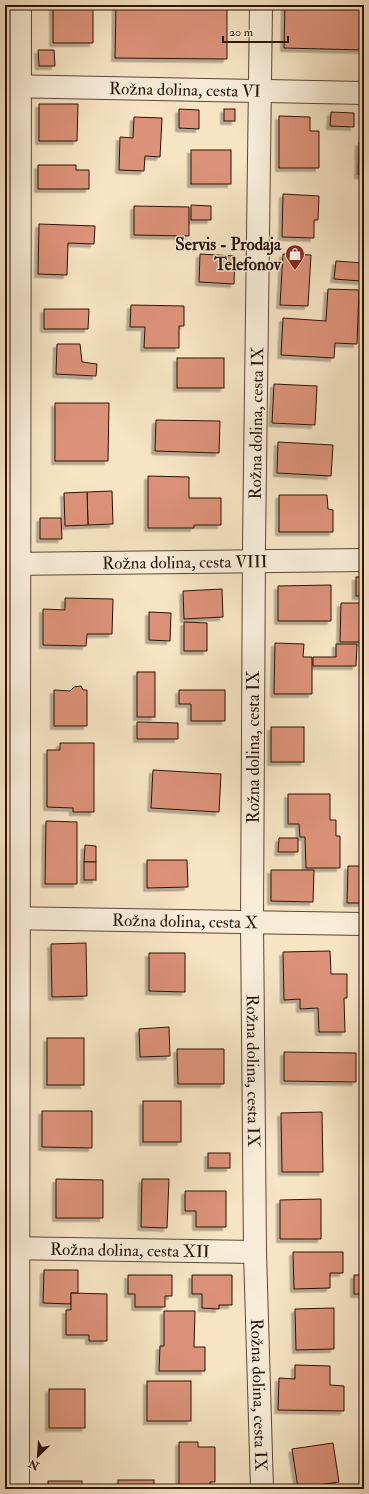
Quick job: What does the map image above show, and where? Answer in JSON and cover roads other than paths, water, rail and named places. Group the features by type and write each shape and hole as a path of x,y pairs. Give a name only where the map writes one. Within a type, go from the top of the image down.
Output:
{"street":[{"path":"18,1489 11,1248 13,564 12,86 20,5"},
{"name":"Rožna dolina, cesta IX","path":"261,5 254,561 252,922 255,1252 262,1489"},
{"name":"Rožna dolina, cesta VI","path":"12,86 364,93"},
{"name":"Rožna dolina, cesta VIII","path":"13,564 364,560"},
{"name":"Rožna dolina, cesta X","path":"12,918 364,924"},
{"name":"Rožna dolina, cesta XII","path":"11,1248 255,1252"}],"place":[{"name":"Servis - Prodaja Telefonov","path":"295,271"}]}
